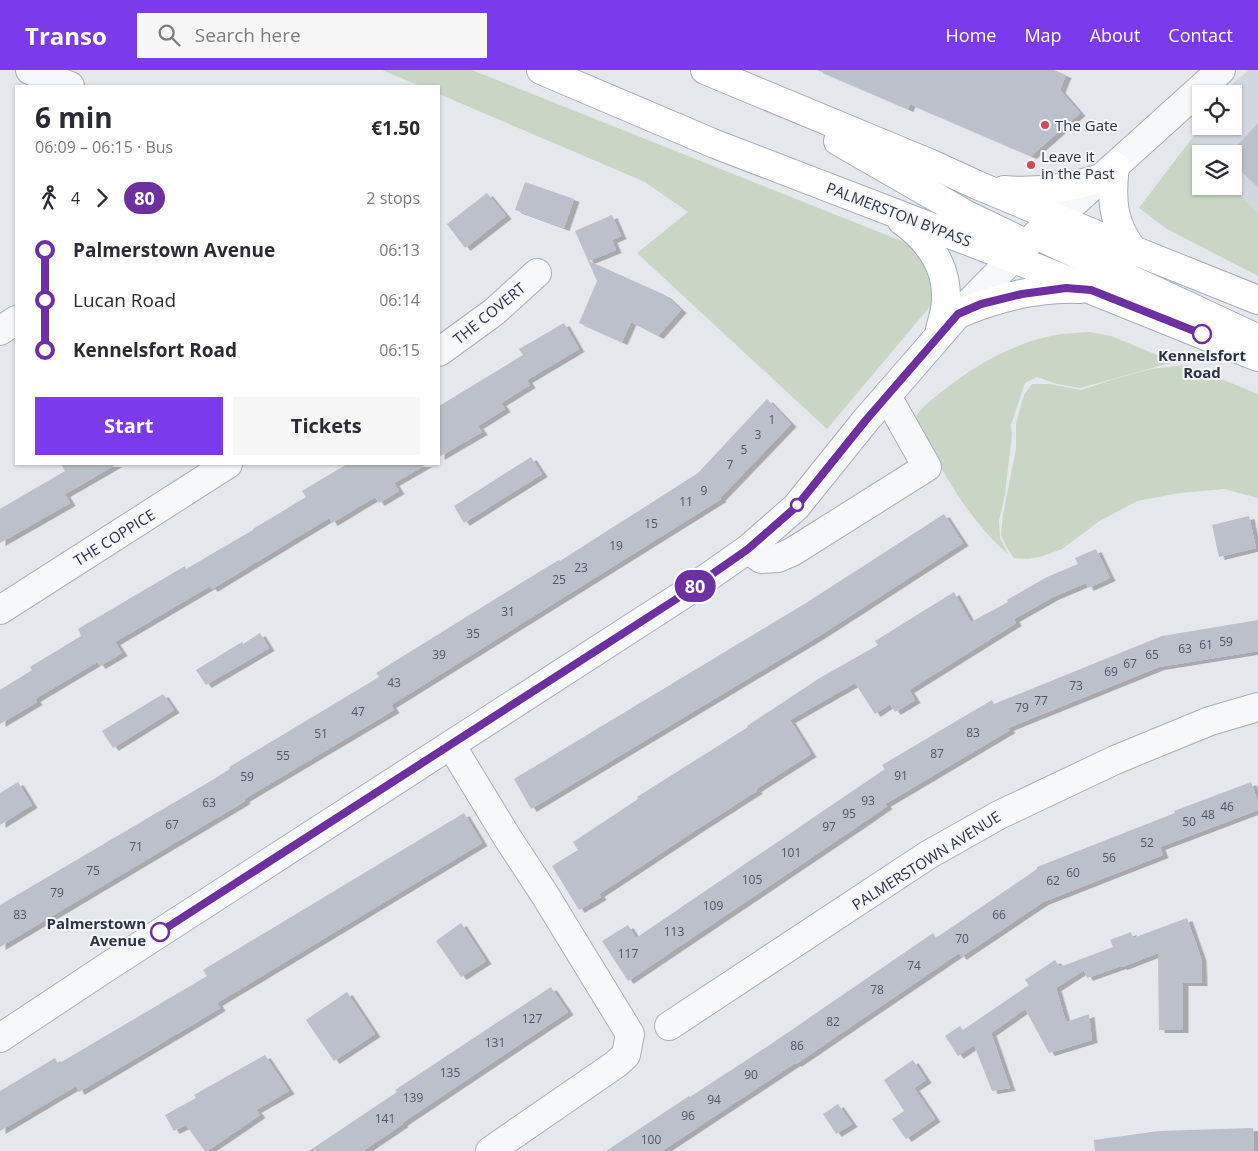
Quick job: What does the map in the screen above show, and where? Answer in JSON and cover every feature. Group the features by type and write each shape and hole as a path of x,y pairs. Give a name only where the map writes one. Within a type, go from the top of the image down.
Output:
{"main road":[{"name":"PALMERSTON BYPASS","path":"541,70 715,144 886,209 1025,246 1091,290 1258,357"},
{"path":"705,70 1132,250 1258,300"},
{"path":"744,86 965,214 1025,246 1258,339"},
{"path":"983,188 1043,191 1073,187 1108,172 1112,190 1112,204 1123,237 1132,250"},
{"path":"886,209 916,231 928,245 942,270 946,297 939,335"},
{"path":"958,314 981,304 1022,294 1066,288 1091,290"}],"street":[{"path":"30,70 68,85"},
{"path":"0,1038 112,963 681,596 748,549 796,507 939,335 1025,246 1221,70"},
{"name":"THE COVERT","path":"440,351 494,312 537,273"},
{"path":"0,331 15,321"},
{"path":"748,549 761,559 778,558 792,552 927,468 887,396"},
{"name":"THE COPPICE","path":"0,610 226,465"},
{"name":"PALMERSTOWN AVENUE","path":"669,1026 928,855 998,815 1116,760 1210,722 1258,707"},
{"path":"451,745 630,1034 626,1055 616,1064 490,1151"}],"shaded area":[{"path":"1249,70 1258,70 1258,213 1241,195 1242,145 1197,145 1192,138 1195,135 1242,135 1242,85 1231,85"}],"green space":[{"path":"382,70 472,70 904,242 932,264 938,297 827,429 637,253 688,212 645,182 440,94 440,85 418,85"},
{"path":"1192,138 1197,145 1192,145 1192,195 1241,195 1258,213 1258,276 1167,229 1139,208"},
{"path":"1089,332 1111,336 1174,362 1080,388 1057,384 1037,377 1025,383 1011,425 1012,435 1005,494 999,521 1000,538 1008,554 979,524 955,491 915,419 924,406 945,389 983,363 1011,349 1025,343 1059,334"},
{"path":"1187,365 1258,394 1258,498 1224,489 1179,493 1137,501 1098,522 1062,549 1028,559 1014,558 1001,535 1003,515 1016,449 1016,423 1024,395 1032,384 1050,384 1081,390 1151,369"}],"building":[{"path":"817,70 1054,70 1066,75 1060,90 1080,113 1031,156 910,104 908,109"},
{"path":"1258,123 1258,187 1242,172 1242,145 1238,145"},
{"path":"525,182 574,199 564,228 515,210"},
{"path":"487,193 506,216 465,248 447,224"},
{"path":"612,215 621,236 612,240 616,250 589,261 665,295 681,310 658,336 631,322 622,342 579,323 597,281 575,231"},
{"path":"564,323 579,349 527,380 530,385 501,403 505,409 478,426 482,432 440,456 440,405 523,355 519,349"},
{"path":"767,399 791,424 721,499 391,705 394,710 0,947 0,905 209,782 230,769 229,767 379,677 376,673 542,570 560,561 698,473"},
{"path":"531,457 542,474 464,523 454,506"},
{"path":"62,465 115,465 65,494 70,503 0,543 0,509 65,471"},
{"path":"345,465 425,465 394,483 399,491 379,503 375,497 332,523 329,518 212,589 210,586 115,642 122,653 100,666 97,662 35,699 37,702 0,724 0,690 32,670 30,667 81,636 78,629 185,566 186,569 253,530 306,497 302,491"},
{"path":"944,514 963,543 819,636 531,809 514,779 806,603"},
{"path":"1249,516 1256,548 1219,557 1212,525"},
{"path":"1096,549 1110,578 1088,588 1086,583 1053,597 1014,619 1016,623 909,690 915,700 895,712 890,704 875,714 855,683 790,720 811,754 599,894 601,897 579,910 552,866 578,850 573,842 638,799 637,797 748,727 818,679 878,645 875,641 954,592 971,622 1008,602 1007,600 1047,577 1078,564 1075,558"},
{"path":"1258,620 1258,651 1159,667 1008,728 1010,730 885,804 887,806 867,820 628,981 602,941 628,925 636,938 885,769 882,765 992,700 994,704 1162,636"},
{"path":"260,633 269,648 206,685 196,670"},
{"path":"163,694 174,710 113,748 102,731"},
{"path":"18,782 32,805 0,825 0,793"},
{"path":"1251,782 1258,802 1258,810 1160,847 1163,855 1043,902 961,957 959,953 796,1064 662,1151 606,1151 771,1044 933,933 936,938 1037,869 1037,867"},
{"path":"464,813 482,843 217,1003 220,1008 202,1019 79,1092 76,1086 0,1131 0,1091 55,1058 58,1064 207,976 203,970"},
{"path":"1187,918 1201,958 1202,983 1183,983 1183,1030 1159,1030 1158,953 1087,978 1084,970 1056,988 1066,1022 1089,1014 1092,1040 1049,1053 1025,1009 991,1033 1010,1088 992,1091 974,1045 958,1056 945,1036 960,1026 963,1030 1029,985 1025,980 1055,960 1060,967 1113,947 1110,940 1131,932 1133,938"},
{"path":"461,923 486,961 461,977 436,941"},
{"path":"551,987 568,1012 403,1124 363,1151 309,1151 397,1092 395,1090"},
{"path":"347,992 375,1034 334,1061 306,1020"},
{"path":"265,1055 289,1091 256,1110 260,1115 207,1151 205,1151 186,1125 174,1131 165,1115 196,1098 194,1095"},
{"path":"913,1060 926,1080 914,1088 935,1119 906,1139 892,1119 904,1111 884,1080"},
{"path":"838,1104 852,1124 836,1134 823,1114"},
{"path":"1253,1128 1254,1151 1095,1151 1094,1140 1159,1131"}],"bus line":[{"name":"80","path":"160,932 681,596 748,549 796,507 866,420 958,314 981,304 1022,294 1066,288 1091,290 1202,334"}],"place":[{"name":"The Gate","path":"1045,125"},
{"name":"Leave it in the Past","path":"1031,165"},
{"name":"Kennelsfort Road","path":"1202,334"},
{"name":"Palmerstown Avenue","path":"160,932"}]}
